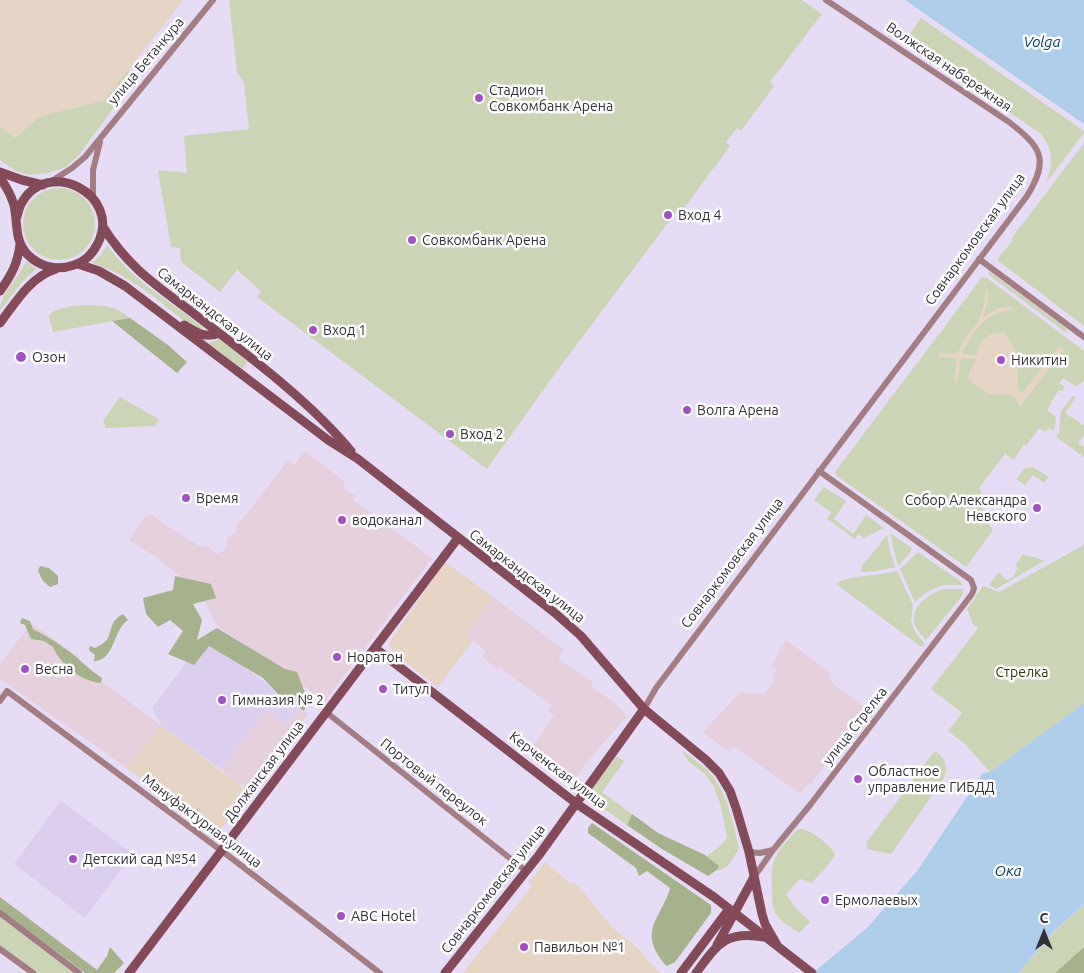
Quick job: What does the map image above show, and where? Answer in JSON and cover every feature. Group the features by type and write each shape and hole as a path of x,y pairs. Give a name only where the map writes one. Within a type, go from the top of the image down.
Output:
{"main road":[{"path":"0,172 22,180 46,184 61,182 73,184 84,189 92,197 100,211 102,227 100,239 88,258 78,264 48,271 33,281 0,323"},
{"path":"0,178 13,203 20,244 27,254 36,261 46,266 58,268"},
{"path":"16,219 21,204 30,192 46,184"},
{"name":"Самаркандская улица","path":"102,227 132,266 254,361 337,433 358,459"},
{"path":"0,291 12,273 18,259 20,244"},
{"name":"Самаркандская улица","path":"78,264 113,278 328,440 358,459 555,613 581,636 644,709 719,773 730,791 749,852 765,924 777,945"},
{"path":"172,322 181,323 205,336 219,333"},
{"name":"Должанская улица","path":"129,973 458,538"},
{"name":"Керченская улица","path":"376,648 577,804 646,850 777,945"},
{"name":"Совнаркомовская улица","path":"445,973 577,804 644,709"},
{"path":"681,973 732,911 754,877"},
{"path":"696,973 717,945 732,911"},
{"path":"717,945 725,940 741,936 764,937"},
{"path":"777,945 812,973"}],"street":[{"name":"улица Бетанкура","path":"46,184 79,163 100,140 213,0"},
{"name":"Волжская набережная","path":"826,0 1016,127 1028,137 1036,148 1040,158 1040,170"},
{"name":"улица Бетанкура","path":"92,197 93,170 100,140"},
{"name":"Совнаркомовская улица","path":"644,709 656,688 1027,196 1040,170"},
{"path":"979,259 1084,337"},
{"name":"улица Стрелка","path":"754,877 972,594 974,588 971,580 819,471"},
{"name":"Мануфактурная улица","path":"0,701 7,691 221,850 380,973"},
{"name":"Портовый переулок","path":"326,712 526,871"},
{"path":"749,852 773,850"},
{"path":"0,913 79,973"},
{"path":"0,949 33,973"}],"shaded area":[{"path":"0,0 183,0 105,100 40,116 14,139 0,127"},
{"path":"986,289 1064,349 1008,423 931,367"},
{"name":"водоканал","path":"305,451 345,482 343,488 356,496 353,500 432,558 324,703 307,688 215,624 201,592 159,559 129,540 146,515 153,515 203,548 207,545 217,554 224,551 228,537 235,533 238,523 288,460 294,465"},
{"path":"445,562 493,597 466,635 473,641 438,687 400,658 391,648 390,641"},
{"path":"493,597 564,650 558,659 593,682 591,687 614,702 627,716 587,762 572,783 529,751 554,716 548,711 552,706 499,667 497,669 482,657 486,651 466,635"},
{"path":"31,623 79,657 76,663 161,725 127,768 0,679 0,664"},
{"name":"Гимназия № 2","path":"204,639 269,685 275,693 298,709 286,725 266,709 222,770 161,725 152,708"},
{"path":"786,640 831,673 829,677 833,684 867,708 811,784 809,783 800,794 735,747 729,752 703,732 740,692 763,695 772,684 776,668 771,666"},
{"path":"266,709 286,725 298,709 308,714 249,792 222,770"},
{"path":"161,725 249,792 217,835 127,768"},
{"name":"Детский сад №54","path":"61,801 133,854 85,918 14,864"},
{"path":"545,862 571,884 573,882 581,889 612,927 640,950 648,961 661,973 463,973 532,886 528,883"}],"green space":[{"name":"Совкомбанк Арена","path":"229,0 802,0 822,14 770,82 774,86 741,131 737,128 726,142 730,146 682,211 679,208 560,367 487,469 257,297 261,291 237,270 220,292 181,262 180,248 171,247 158,170 187,173 184,136 249,129 244,83 237,72"},
{"path":"921,18 1084,131 1046,183 1051,158 1041,134 911,44 911,33"},
{"path":"131,66 117,103 79,155 66,167 48,173 29,175 15,171 0,160 0,127 15,138 40,116 105,100"},
{"path":"1084,143 1084,326 997,260"},
{"path":"66,188 85,198 93,210 95,224 93,238 85,250 73,258 52,260 33,250 25,238 23,217 33,198 45,190"},
{"path":"107,245 117,258 140,280 204,328 201,330 193,328 132,282 119,274 91,263 101,255"},
{"path":"26,261 36,269 23,281 0,311 6,292"},
{"path":"989,271 1066,328 1068,334 989,275"},
{"path":"982,277 987,278 1084,351 1084,381 1077,386 1063,378 1059,383 1065,387 1062,391 1059,390 1047,410 1056,417 1054,431 1049,428 1045,432 1039,428 1026,446 1024,444 1014,460 1005,454 979,488 984,500 984,516 993,530 966,567 837,476 835,472","holes":["986,289 988,290 988,300 983,317 999,308 1010,307 1013,310 1004,311 988,318 972,337 962,352 964,354 977,355 980,345 986,337 994,333 1005,333 1017,354 1018,390 1021,392 1024,391 1059,346 1064,349 1020,407 1012,396 988,393 971,381 969,372 976,359 963,358 959,361 960,369 956,384 954,382 957,361 953,358 938,357 940,353 953,354 959,351 965,338 979,321"]},
{"path":"86,305 110,307 130,318 53,332 49,316 52,313 66,307"},
{"path":"130,318 168,345 187,362 177,373 112,321"},
{"path":"220,339 248,362 242,369 208,343"},
{"path":"1073,396 1076,397 1065,413 1084,424 1084,435 1078,443 1084,447 1084,457 1056,437 1059,433 1061,411"},
{"path":"120,397 159,419 155,426 106,428 103,421"},
{"path":"1033,467 1049,477 1044,483 1033,475 1025,485 1016,479 1025,468"},
{"path":"824,487 846,501 834,519 853,534 866,515 884,528 864,538 858,534 855,539 827,519 831,512 814,500"},
{"path":"890,533 912,548 898,566"},
{"path":"887,535 895,567 861,572 862,566"},
{"name":"Стрелка","path":"1084,543 1084,703 990,772 966,745 948,731 962,713 931,689 978,628 973,624 967,609 983,586 999,592 1082,546"},
{"path":"918,552 963,585 949,585 937,588 915,602 900,569"},
{"path":"1023,554 1044,561 996,589 989,585 999,572 1006,580 1012,578 1018,568 1015,566"},
{"path":"40,566 49,568 58,576 58,584 50,587 43,581 38,571"},
{"path":"897,571 913,605 911,620 914,630 924,643 923,646 920,646 836,584 855,577"},
{"path":"175,576 211,584 216,598 193,604 202,620 197,640 217,628 285,669 297,672 308,701 304,711 277,693 263,678 209,646 194,665 168,654 183,631 170,620 158,627 146,614 143,598 173,590"},
{"path":"942,589 964,589 962,596 926,640 915,624 916,610 926,598"},
{"path":"123,614 128,620 119,630 110,650 101,660 94,661 95,655 89,650 90,646 95,648 106,641 114,622"},
{"path":"22,618 30,621 33,629 63,647 102,678 101,683 79,676 66,666 53,647 44,641 31,639 25,625 20,623"},
{"path":"680,749 702,765 713,776 728,806 739,849 728,866 717,871 719,866 707,856 727,838 721,806 713,785 705,774 690,763"},
{"path":"936,752 942,757 945,764 944,778 892,853 867,849 866,843 933,753"},
{"path":"616,757 624,762 602,792 632,814 627,825 591,798 594,786"},
{"path":"632,814 658,833 705,855 719,866 718,869 708,876 662,849 627,825"},
{"path":"592,823 711,905 711,913 675,962 667,966 655,950 652,940 653,926 670,888 647,871 639,876 636,868 588,833 588,828"},
{"path":"800,829 820,838 835,854 812,883 800,879 786,894 795,907 810,922 799,933 782,921 775,912 772,901 772,870 779,851 796,831"},
{"path":"0,897 97,970 107,956 110,947 124,963 114,973 85,973 0,910"},
{"path":"1084,904 1084,947 1055,973 1018,973 1055,931"},
{"path":"0,911 82,973 27,973 0,953"},
{"path":"1084,947 1084,973 1055,973"}],"water":[{"name":"Volga","path":"905,0 1084,0 1084,124"},
{"name":"Ока","path":"1084,703 1084,904 1054,931 1018,973 813,973 868,927 917,871 983,773 990,772"}],"place":[{"name":"Стадион Совкомбанк Арена","path":"479,98"},
{"name":"Вход 4","path":"668,215"},
{"name":"Совкомбанк Арена","path":"412,240"},
{"name":"Вход 1","path":"313,330"},
{"name":"Озон","path":"21,357"},
{"name":"Никитин","path":"1001,360"},
{"name":"Волга Арена","path":"687,410"},
{"name":"Вход 2","path":"450,434"},
{"name":"Время","path":"186,498"},
{"name":"Собор Александра Невского","path":"1037,508"},
{"name":"водоканал","path":"342,520"},
{"name":"Норатон","path":"337,657"},
{"name":"Весна","path":"25,669"},
{"name":"Титул","path":"383,689"},
{"name":"Гимназия № 2","path":"222,700"},
{"name":"Областное управление ГИБДД","path":"858,779"},
{"name":"Детский сад №54","path":"73,859"},
{"name":"Ермолаевых","path":"825,900"},
{"name":"ABC Hotel","path":"341,916"},
{"name":"Павильон №1","path":"524,947"}]}
